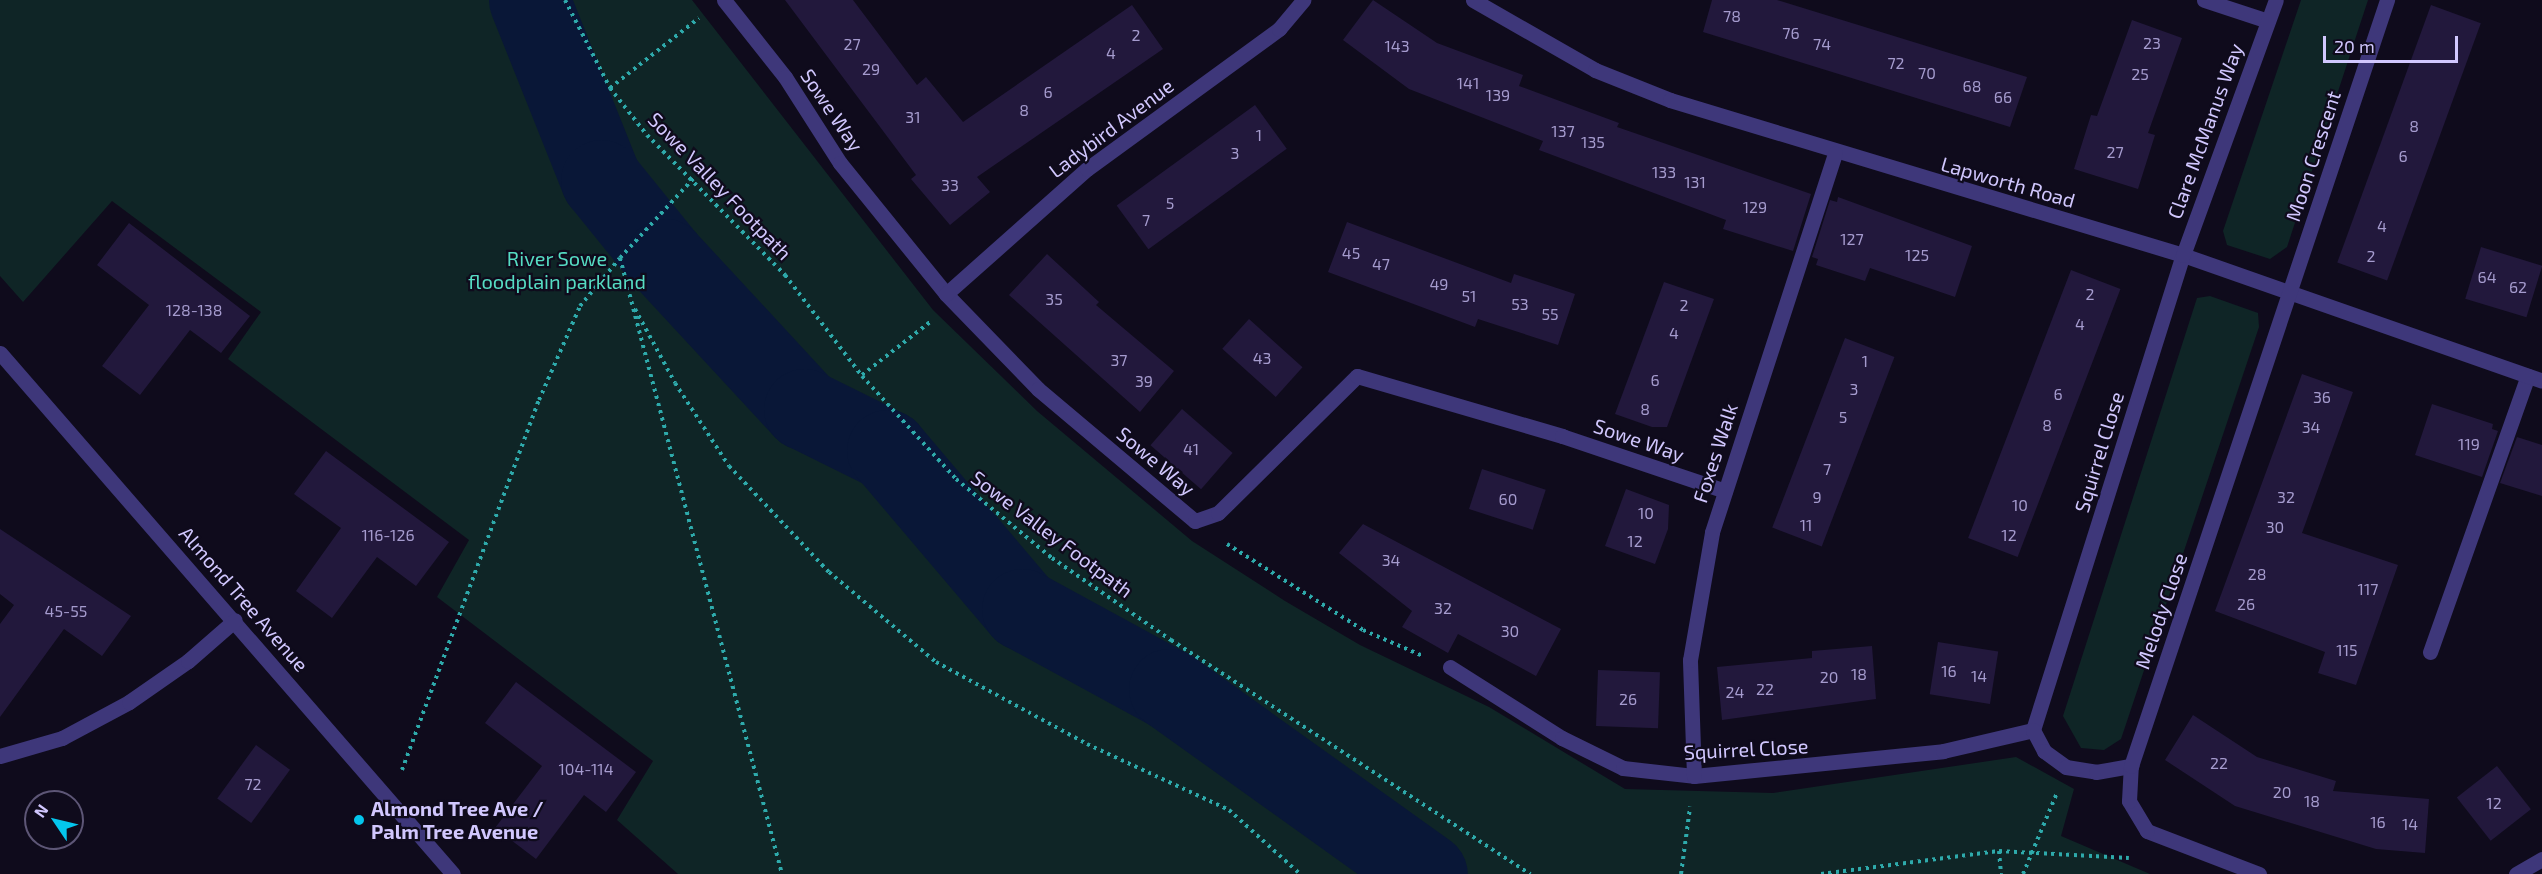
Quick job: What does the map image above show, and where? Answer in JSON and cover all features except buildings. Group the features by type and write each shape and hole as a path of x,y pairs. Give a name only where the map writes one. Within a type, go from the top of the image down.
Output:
{"street":[{"name":"Sowe Way","path":"724,0 785,77 840,163 946,294 1038,389 1195,521 1218,513 1357,376 1562,436 1725,492"},
{"name":"Ladybird Avenue","path":"946,294 1087,170 1279,29 1303,0"},
{"name":"Lapworth Road","path":"1473,0 1595,70 1670,100 1834,153 2183,255 2292,291 2535,378"},
{"path":"2204,0 2268,21"},
{"name":"Clare McManus Way","path":"2183,255 2276,0"},
{"name":"Moon Crescent","path":"2292,291 2387,0"},
{"name":"Foxes Walk","path":"1694,776 1690,660 1712,532 1834,153"},
{"name":"Squirrel Close","path":"1450,667 1562,738 1623,768 1694,776 1943,751 2033,730 2183,255"},
{"name":"Melody Close","path":"2259,874 2147,831 2129,801 2131,766 2292,291"},
{"name":"Almond Tree Avenue","path":"0,353 235,620 453,874"},
{"path":"2430,652 2535,378"},
{"path":"0,756 62,738 129,702 188,661 235,620"},
{"path":"2033,730 2044,752 2066,766 2096,772 2131,766"},
{"path":"2516,874 2542,859"}],"path":[{"name":"Sowe Valley Footpath","path":"565,0 610,88 647,135 693,179 785,275 862,376 956,479 1052,558 1530,874"},
{"path":"610,88 706,12"},
{"path":"381,790 404,768 539,400 580,306 620,258 693,179"},
{"path":"620,258 782,874"},
{"path":"862,376 936,318 946,294"},
{"path":"632,303 675,383 729,466 829,572 936,662 1087,744 1228,810 1300,874"},
{"path":"1195,521 1288,587 1363,630 1450,667"},
{"path":"2024,874 2028,855 2044,828 2066,766"},
{"path":"1681,874 1694,776"},
{"path":"1999,851 2001,874"},
{"path":"1821,874 1999,851 2028,855 2137,861"}],"green space":[{"name":"River Sowe floodplain parkland","path":"0,0 692,0 933,310 1037,411 1192,541 1285,601 1360,645 1489,707 1625,789 1773,793 2016,757 2074,789 2061,836 2150,874 678,874 617,820 653,761 437,597 469,540 228,359 261,312 112,201 23,302 0,276"},
{"path":"2301,0 2368,0 2287,247 2270,259 2227,245 2223,231"},
{"path":"2210,296 2258,313 2259,327 2121,739 2104,750 2081,748 2063,716 2197,298"}],"waterway":[{"path":"529,0 601,180 665,259 804,409 887,450 1022,609 1169,689 1427,874"}],"place":[{"name":"Almond Tree Ave / Palm Tree Avenue","path":"359,820"}]}
